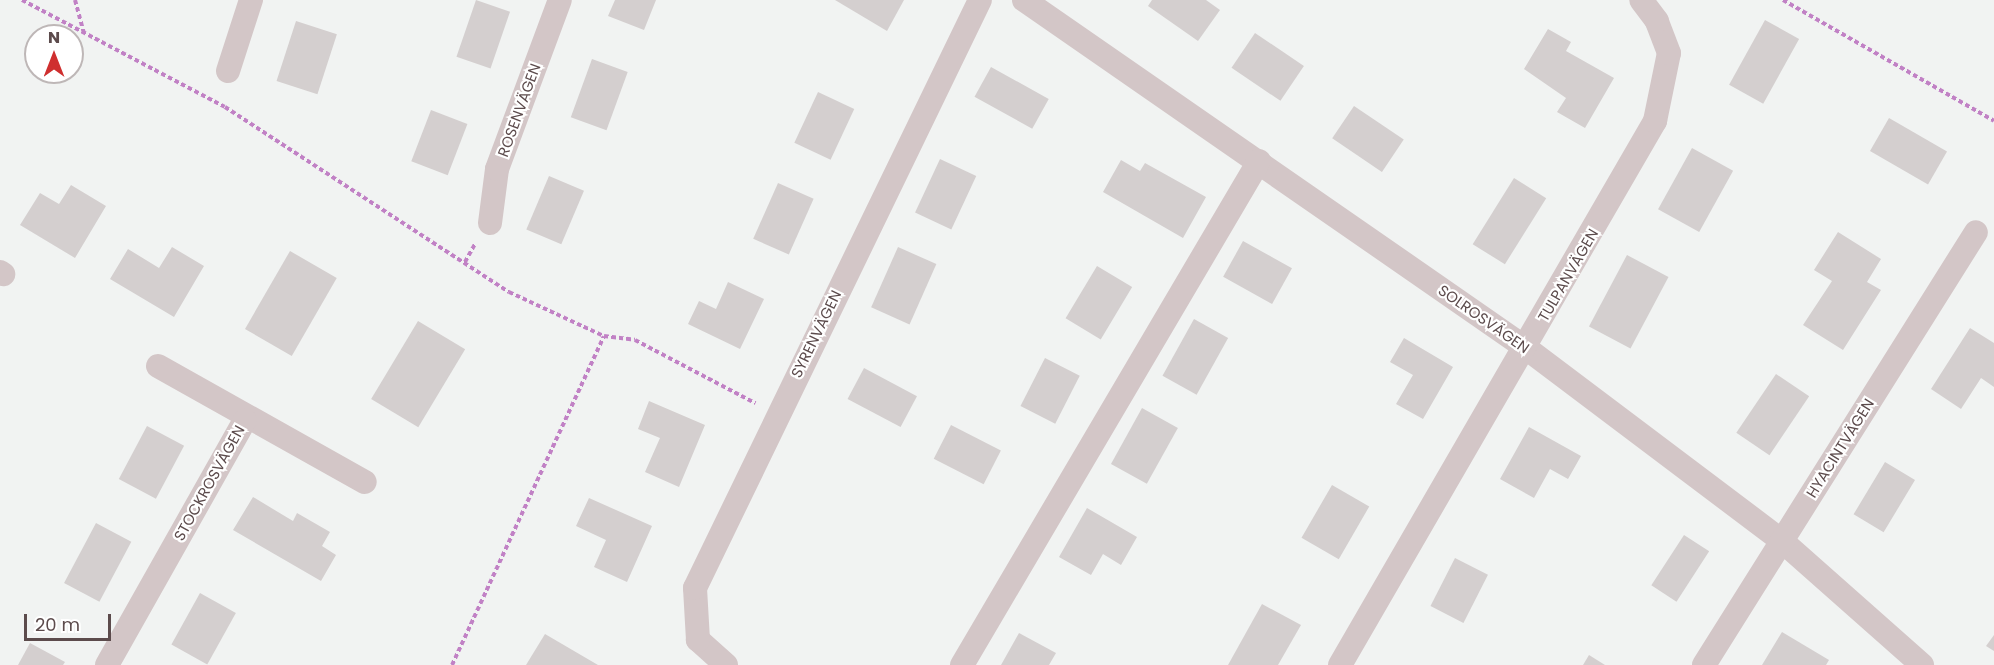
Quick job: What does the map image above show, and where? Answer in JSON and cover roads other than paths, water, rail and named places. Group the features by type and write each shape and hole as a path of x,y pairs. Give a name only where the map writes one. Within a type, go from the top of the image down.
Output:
{"street":[{"path":"228,71 251,0"},
{"name":"ROSENVÄGEN","path":"490,223 497,169 560,0"},
{"name":"SYRENVÄGEN","path":"726,665 698,640 695,588 980,0"},
{"name":"SOLROSVÄGEN","path":"1024,0 1526,348 1782,541 1922,665"},
{"name":"TULPANVÄGEN","path":"1340,665 1526,348 1655,121 1669,53 1657,21 1641,0"},
{"path":"962,665 1259,161"},
{"name":"HYACINTVÄGEN","path":"1704,665 1976,232"},
{"path":"158,366 245,420"},
{"name":"STOCKROSVÄGEN","path":"107,665 245,420 365,482"}]}
